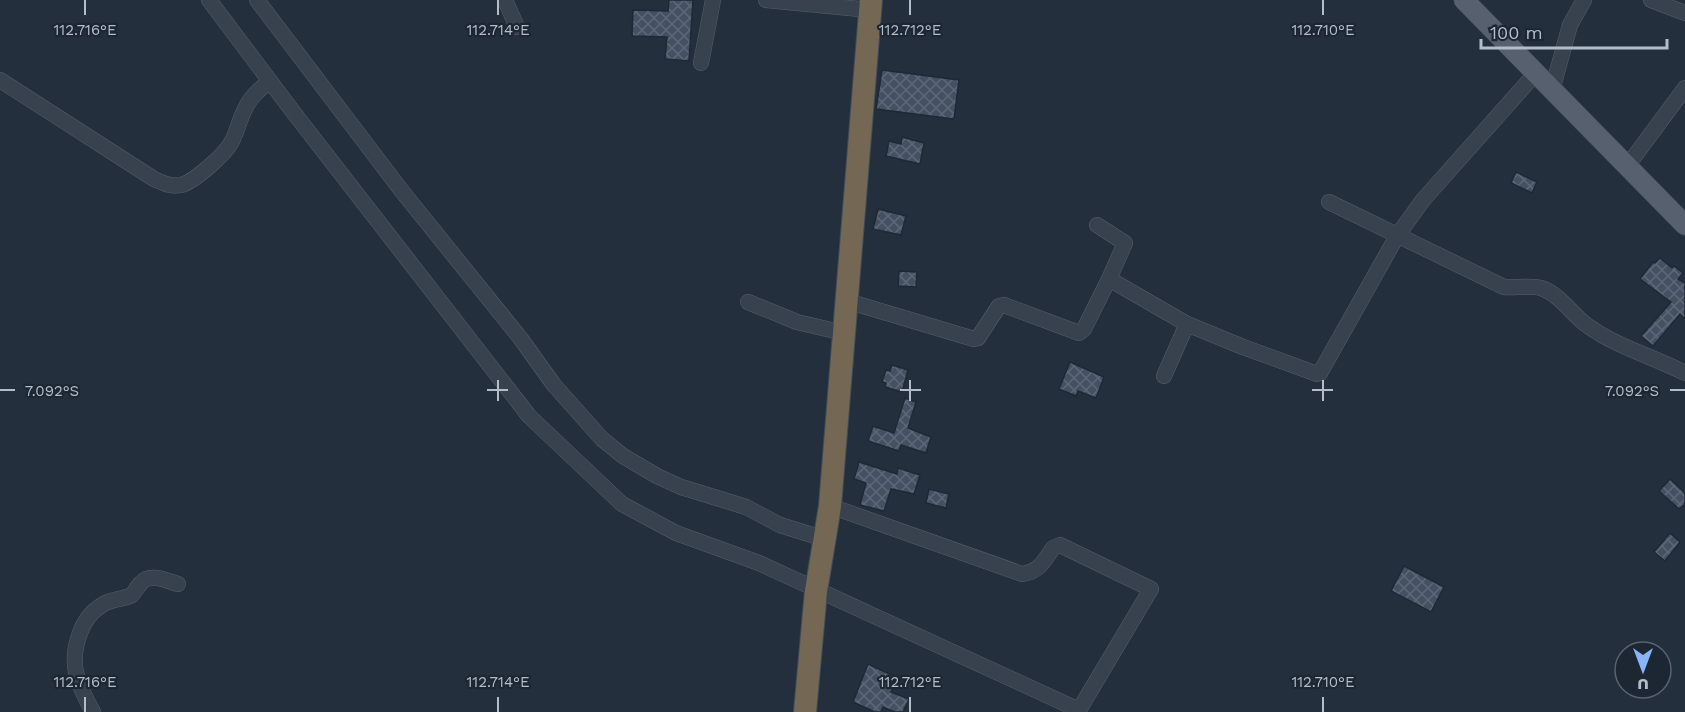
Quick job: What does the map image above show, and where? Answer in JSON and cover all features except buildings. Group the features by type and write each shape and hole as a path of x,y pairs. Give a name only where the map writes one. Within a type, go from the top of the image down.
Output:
{"highway":[{"path":"805,712 816,591 830,506 870,5"}],"main road":[{"path":"1464,0 1685,225"}],"street":[{"path":"209,0 529,416 622,504 676,533 759,563 1079,711 1150,589 1060,545 1053,548 1039,569 1022,574 830,506"},
{"path":"257,0 401,190 508,322 554,386 602,439 623,456 665,480 746,507 780,525 825,539"},
{"path":"505,0 517,27"},
{"path":"701,63 713,0"},
{"path":"766,0 870,5"},
{"path":"1552,90 1570,25 1584,0"},
{"path":"1651,0 1685,13"},
{"path":"1109,279 1187,324 1242,347 1317,374 1320,373 1396,236 1423,200 1535,74"},
{"path":"0,80 154,179 170,185 181,185 191,181 231,144 246,107 256,92 270,81"},
{"path":"1628,165 1685,88"},
{"path":"1329,202 1504,287 1529,286 1543,289 1562,302 1588,326 1620,344 1685,373"},
{"path":"847,301 974,339 978,338 999,306 1004,305 1078,333 1084,329 1125,242 1097,225"},
{"path":"748,303 797,322 844,333"},
{"path":"1164,376 1187,324"},
{"path":"93,712 77,680 74,664 77,640 89,615 113,599 132,595 141,582 147,579 155,578 178,584"}]}
